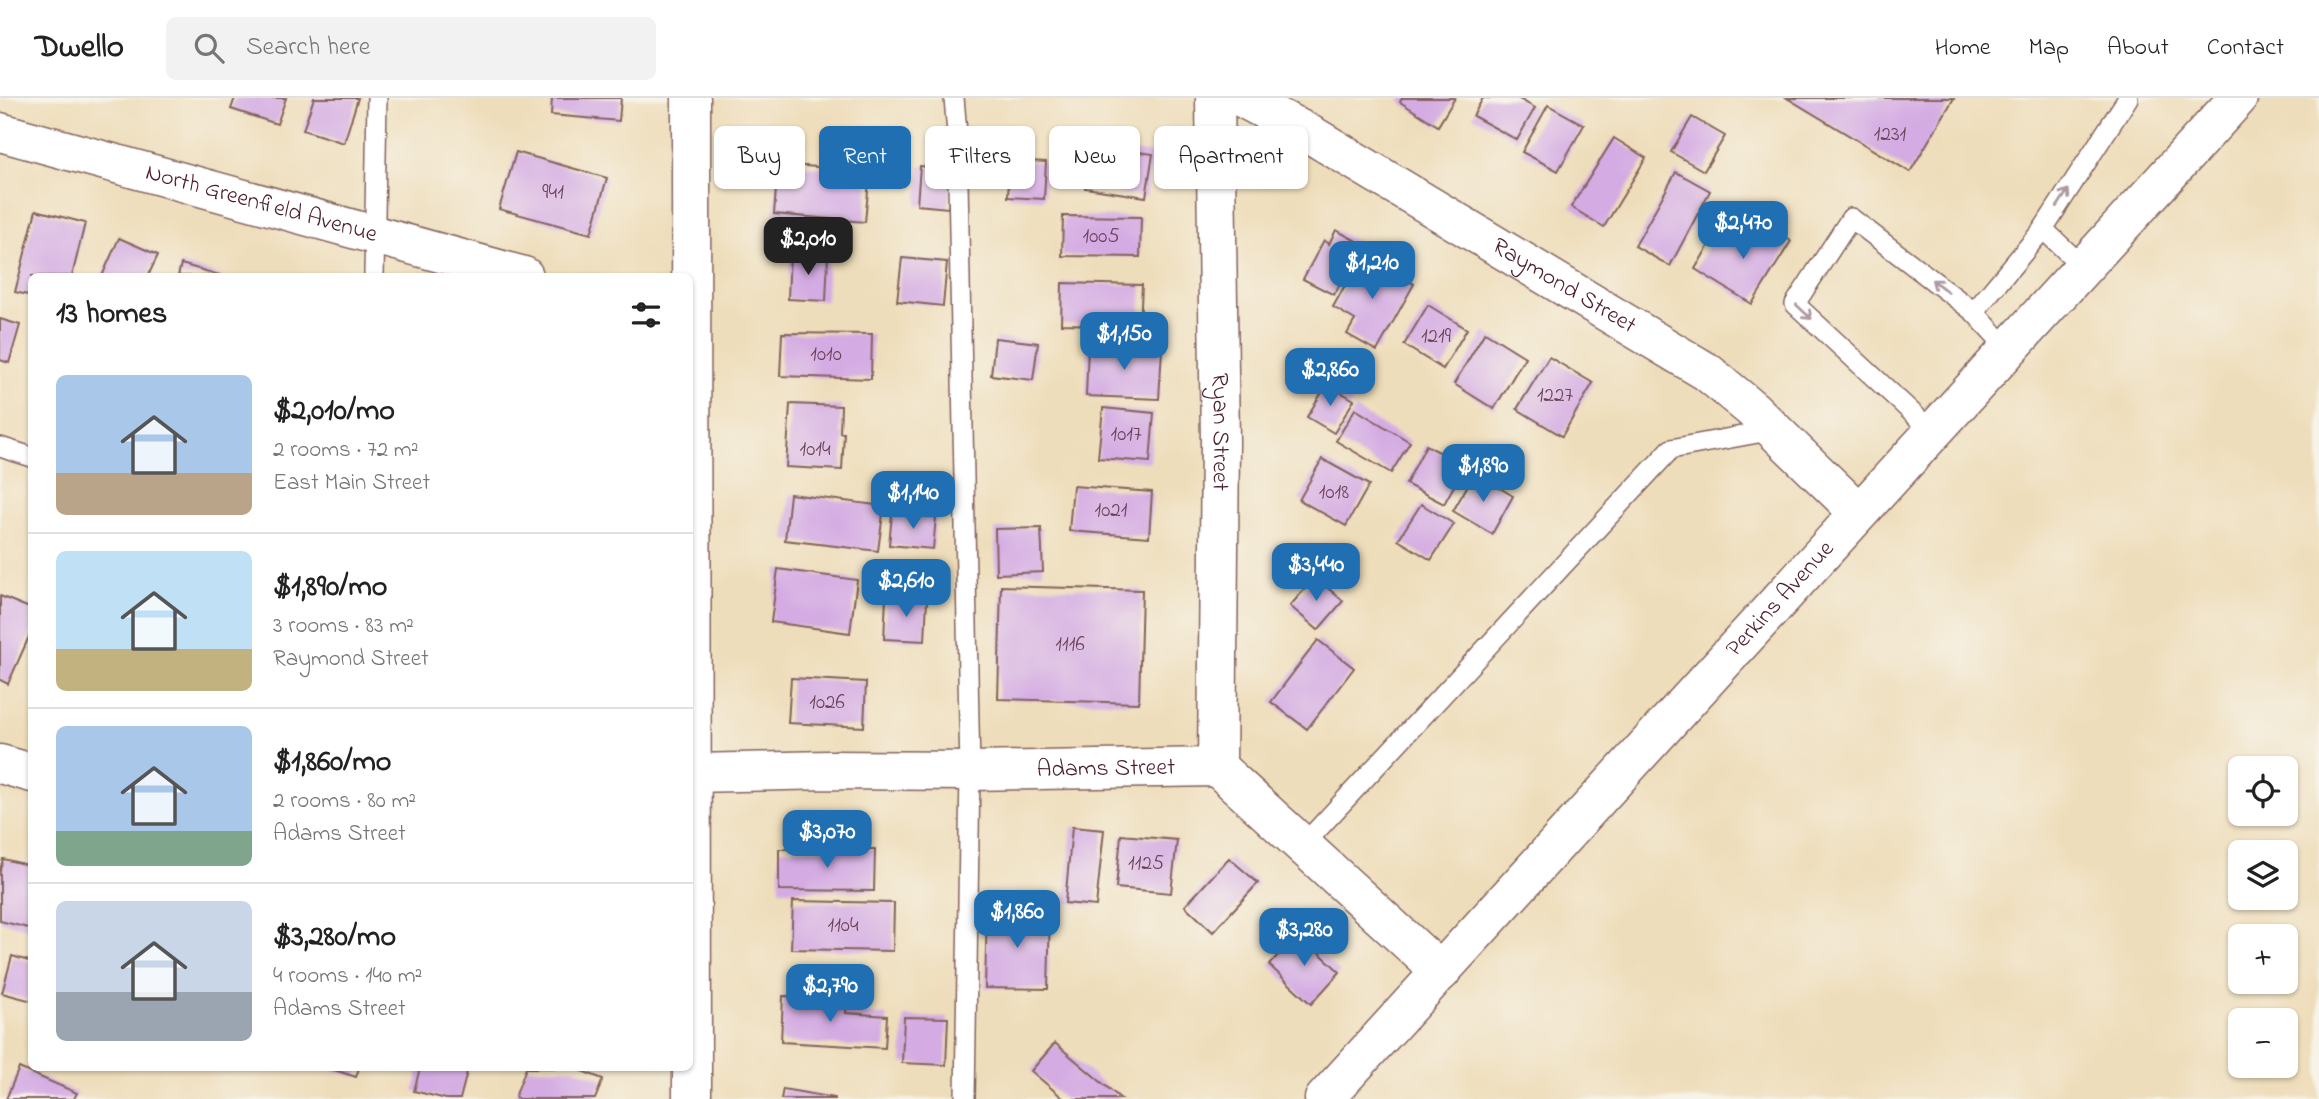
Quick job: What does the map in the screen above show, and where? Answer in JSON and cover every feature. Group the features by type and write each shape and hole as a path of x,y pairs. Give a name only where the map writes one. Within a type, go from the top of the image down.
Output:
{"street":[{"path":"690,273 691,98"},
{"name":"Ryan Street","path":"1215,98 1220,441 1217,767"},
{"name":"Raymond Street","path":"1242,98 1315,137 1707,372 1752,408 1858,512"},
{"name":"Perkins Avenue","path":"1324,1099 2238,98"},
{"name":"North Greenfield Avenue","path":"0,132 513,273"},
{"path":"0,764 28,772"},
{"path":"1217,767 1441,972"},
{"name":"Adams Street","path":"693,773 1217,767"},
{"path":"692,1071 692,1099"}],"lane":[{"path":"374,273 377,98"},
{"path":"954,98 971,771 965,1099"},
{"path":"1974,312 2043,229 2128,98"},
{"path":"1933,432 1795,304 1851,218 1974,312 2008,349"},
{"path":"2043,229 2083,267"},
{"path":"1304,845 1671,449 1774,430"},
{"path":"0,447 28,456"}],"building":[{"path":"235,98 286,98 277,124 231,109"},
{"path":"314,98 358,98 344,143 303,130"},
{"path":"552,98 621,98 619,121 551,115"},
{"path":"1402,98 1455,98 1438,126 1400,102"},
{"path":"1483,98 1517,98 1535,108 1517,140 1473,116"},
{"path":"1787,98 1954,98 1910,172"},
{"path":"1548,105 1584,125 1558,171 1522,152"},
{"path":"1692,117 1725,136 1704,171 1671,152"},
{"path":"1614,138 1646,158 1604,227 1571,207"},
{"path":"516,152 607,178 591,234 499,209"},
{"path":"1140,152 1153,154 1146,197 1092,189 1140,189"},
{"path":"1035,161 1046,162 1044,199 1008,197 1008,189 1035,189"},
{"path":"805,166 819,167 819,189 868,189 865,222 774,214 776,189 805,189"},
{"path":"920,166 925,167 925,189 950,189 948,208 917,205"},
{"path":"1676,172 1710,191 1670,266 1635,246"},
{"path":"36,210 85,223 73,273 28,273 28,295 15,292"},
{"path":"1063,216 1141,217 1140,257 1062,256"},
{"path":"1763,224 1791,241 1752,304 1695,269 1721,225 1751,243"},
{"path":"1336,230 1362,244 1334,295 1303,279 1324,240 1329,244"},
{"path":"119,238 158,255 149,273 103,273"},
{"path":"790,253 828,255 826,301 788,299"},
{"path":"1362,255 1414,284 1377,351 1347,334 1355,320 1333,307"},
{"path":"902,258 947,262 943,306 897,301"},
{"path":"181,264 212,273 179,273"},
{"path":"1062,283 1142,285 1140,326 1061,324"},
{"path":"1428,305 1467,329 1443,369 1404,345"},
{"path":"0,319 20,325 9,363 0,360"},
{"path":"1485,332 1525,357 1494,409 1454,384"},
{"path":"782,333 872,334 871,379 780,376"},
{"path":"995,338 1038,343 1033,380 991,375"},
{"path":"1088,346 1162,349 1159,399 1086,396"},
{"path":"1549,357 1593,383 1562,436 1517,409"},
{"path":"1327,384 1354,400 1334,433 1307,417"},
{"path":"790,404 841,406 840,433 844,433 842,470 786,467"},
{"path":"1103,408 1154,413 1150,462 1098,458"},
{"path":"1355,409 1410,442 1391,473 1336,441"},
{"path":"1426,445 1465,466 1444,504 1406,484"},
{"path":"1322,459 1369,485 1346,526 1299,500"},
{"path":"1475,473 1513,496 1492,534 1453,511"},
{"path":"1073,486 1152,492 1149,537 1069,531"},
{"path":"790,494 884,506 878,551 785,540"},
{"path":"1421,504 1454,524 1431,560 1398,540"},
{"path":"892,514 936,517 933,549 889,545"},
{"path":"1041,528 1043,572 996,574 995,529"},
{"path":"778,569 857,580 850,633 771,622"},
{"path":"1315,577 1343,601 1318,630 1290,606"},
{"path":"1001,586 1142,590 1139,703 998,699"},
{"path":"0,596 28,607 28,639 8,684 0,680"},
{"path":"886,598 927,599 925,641 884,639"},
{"path":"1318,640 1354,668 1307,729 1271,702"},
{"path":"791,678 866,682 864,727 788,723"},
{"path":"1072,827 1104,830 1096,906 1065,903"},
{"path":"1121,835 1177,840 1171,893 1116,888"},
{"path":"779,849 875,849 874,891 779,890"},
{"path":"1229,858 1258,883 1213,932 1185,906"},
{"path":"3,859 28,865 28,928 0,921 0,870"},
{"path":"793,901 894,903 893,951 791,949"},
{"path":"987,910 1050,912 1048,989 985,988"},
{"path":"1298,933 1340,972 1311,1004 1269,965"},
{"path":"12,956 28,961 28,1000 2,993"},
{"path":"783,996 847,999 846,1013 887,1016 885,1048 781,1042"},
{"path":"904,1017 948,1018 946,1065 902,1063"},
{"path":"1055,1043 1121,1099 1064,1099 1031,1071"},
{"path":"19,1068 77,1093 74,1099 6,1099"},
{"path":"337,1071 358,1071 356,1077"},
{"path":"419,1071 467,1071 460,1099 446,1099 414,1091"},
{"path":"525,1071 582,1071 603,1079 595,1099 515,1097"},
{"path":"783,1089 835,1098 835,1099 781,1099"}]}
